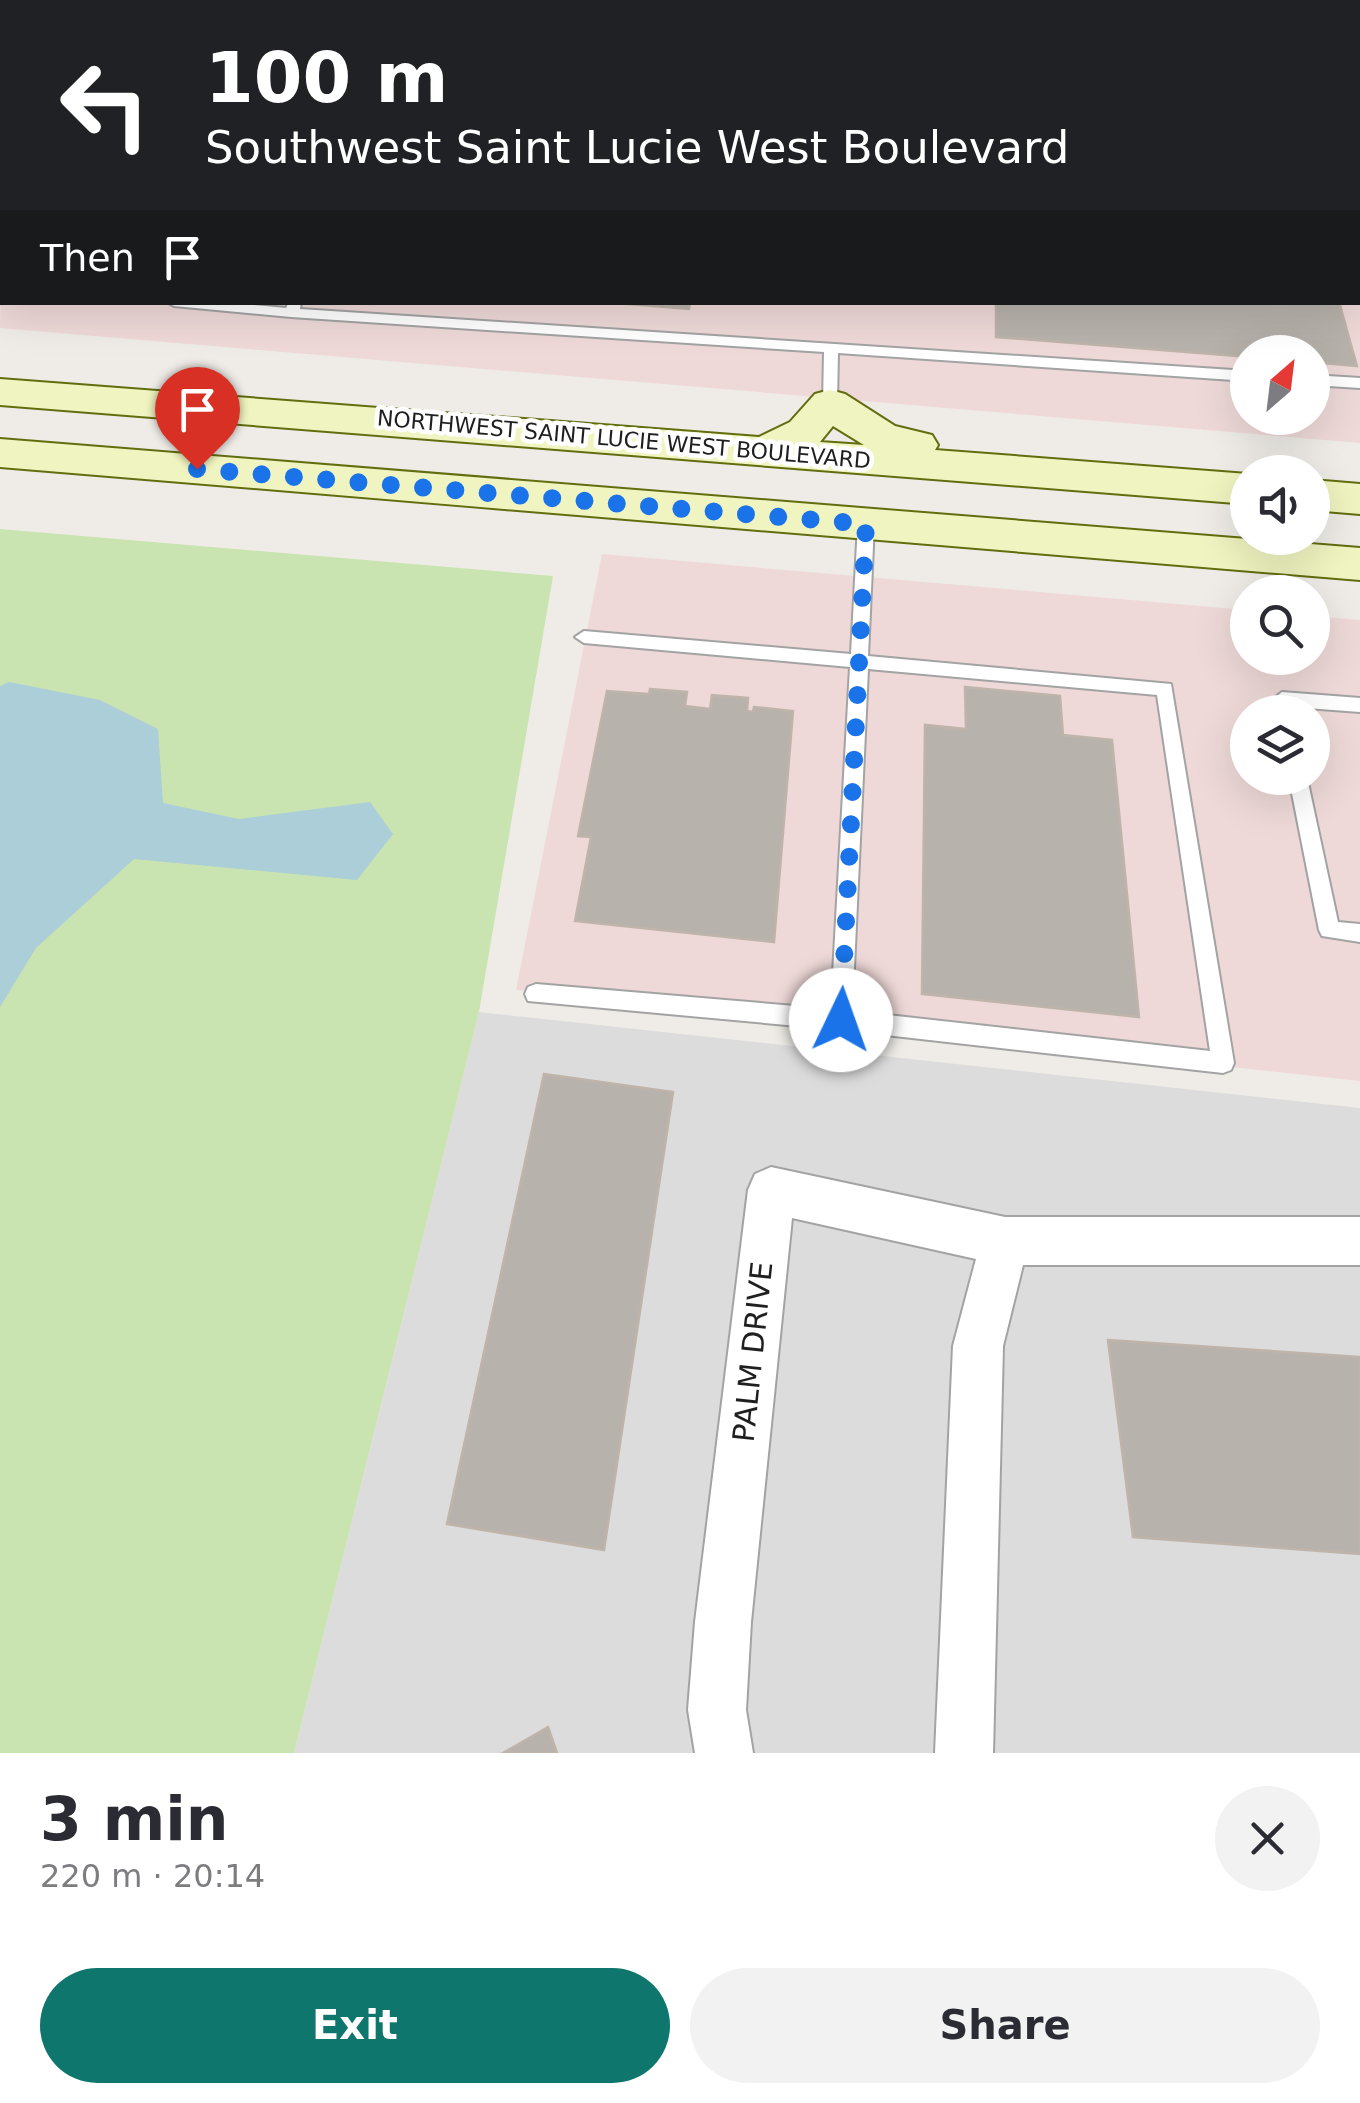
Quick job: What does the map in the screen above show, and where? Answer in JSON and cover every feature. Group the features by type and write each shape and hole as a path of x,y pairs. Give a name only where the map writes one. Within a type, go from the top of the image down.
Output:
{"main road":[{"name":"NORTHWEST SAINT LUCIE WEST BOULEVARD","path":"0,392 765,451 1230,500"},
{"path":"765,451 805,432 830,403 884,440 1163,465 1230,495"},
{"path":"0,453 1360,564"},
{"path":"1330,496 1360,498"},
{"path":"1017,536 1097,519 1230,504"},
{"path":"1330,534 1360,536"}],"street":[{"name":"PALM DRIVE","path":"724,1753 717,1710 722,1622 771,1190 1006,1241 1360,1241"},
{"path":"964,1753 978,1346 1006,1241"}],"lane":[{"path":"227,305 361,310 1230,375"},
{"path":"830,403 832,348"},
{"path":"1330,382 1360,384"},
{"path":"841,1020 866,524"},
{"path":"536,994 841,1020 1223,1063 1165,689 584,637"},
{"path":"1330,705 1360,704"},
{"path":"1302,795 1330,930 1360,949"},
{"path":"1330,930 1360,934"}],"shaded area":[{"path":"0,305 1360,305 1360,443 1265,435 1330,435 1330,335 1230,335 1230,432 0,328"},
{"path":"602,554 1230,609 1230,675 1330,675 1330,617 1360,620 1360,1081 516,990"},
{"path":"479,1012 1360,1108 1360,1753 294,1753"}],"green space":[{"path":"0,529 553,576 479,1012 294,1753 0,1753"}],"water":[{"path":"9,682 100,700 158,729 163,803 239,819 370,802 393,834 357,880 134,859 36,948 0,1007 0,686"}],"building":[{"path":"640,305 690,305 689,309"},
{"path":"996,305 1340,305 1357,366 1330,364 1330,335 1230,335 1230,356 996,337"},
{"path":"965,687 1060,696 1063,735 1112,740 1139,1017 922,994 925,725 966,729"},
{"path":"650,689 687,692 685,706 710,709 712,695 748,698 747,711 753,712 754,707 793,711 774,942 575,921 591,837 578,836 607,691 649,694"},
{"path":"544,1074 673,1092 604,1550 447,1524"},
{"path":"1108,1340 1360,1357 1360,1554 1133,1537"},
{"path":"548,1727 557,1753 503,1753"}],"route":[{"path":"197,469 866,524 841,1020"}]}
